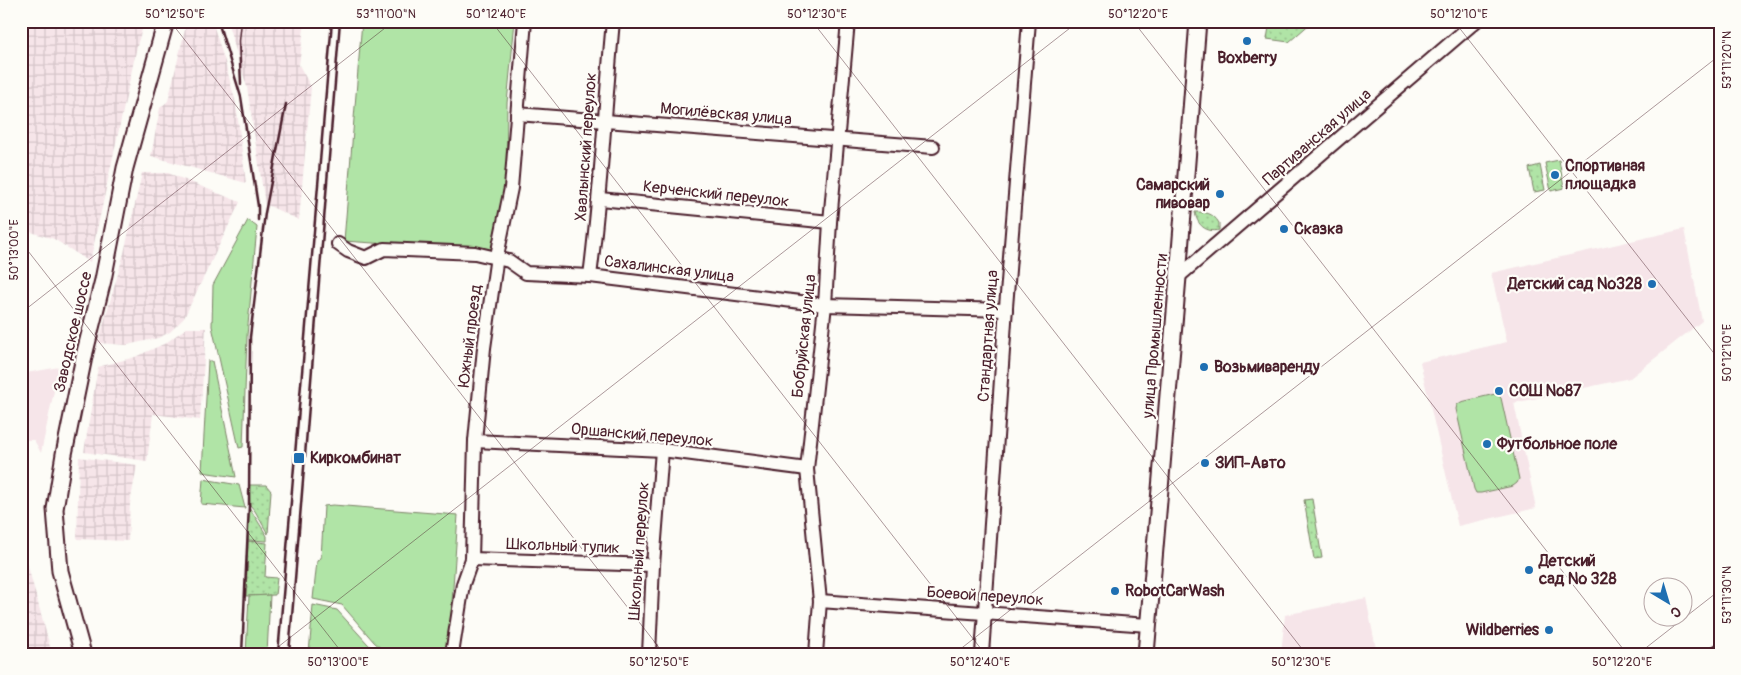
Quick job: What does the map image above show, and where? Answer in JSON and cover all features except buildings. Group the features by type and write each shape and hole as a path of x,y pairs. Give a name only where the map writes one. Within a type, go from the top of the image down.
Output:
{"main road":[{"name":"Заводское шоссе","path":"83,654 60,571 55,510 64,454 85,352 103,280 125,168 166,21"},
{"name":"улица Промышленности","path":"1146,654 1198,21"}],"street":[{"name":"Южный проезд","path":"452,654 463,584 472,559 475,440 484,348 497,257 511,188 525,21"},
{"name":"Хвалынский переулок","path":"590,276 600,199 612,21"},
{"name":"Бобруйская улица","path":"816,654 820,601 807,469 825,305 830,222 848,21"},
{"name":"Стандартная улица","path":"982,654 1006,310 1029,21"},
{"name":"Партизанская улица","path":"1178,277 1476,21"},
{"name":"Могилёвская улица","path":"517,114 932,147"},
{"name":"Керченский переулок","path":"600,199 830,222"},
{"name":"Сахалинская улица","path":"338,244 348,251 366,258 384,249 474,253 509,260 526,273 590,276 825,305 1006,310"},
{"name":"Оршанский переулок","path":"475,440 662,450 807,469"},
{"name":"Школьный переулок","path":"649,654 653,565 662,450"},
{"name":"Школьный тупик","path":"472,559 653,565"},
{"name":"Боевой переулок","path":"820,601 1148,625"}],"shaded area":[{"path":"21,21 145,21 138,42 90,262 54,239 21,229"},
{"path":"187,21 212,21 236,104 246,183 151,156 160,108 168,101"},
{"path":"227,21 305,21 299,65 311,87 299,220 265,204 247,87"},
{"path":"142,173 168,173 240,202 184,318 170,332 158,338 127,345 98,343 124,253"},
{"name":"СОШ №87","path":"1684,229 1702,321 1630,378 1514,403 1536,508 1458,526 1420,362 1507,342 1491,273"},
{"path":"186,328 206,328 200,420 153,414 147,461 84,452 98,367 135,357 166,343"},
{"path":"59,367 41,453 34,440 21,440 21,374"},
{"path":"79,457 137,465 130,504 128,541 77,539"},
{"path":"21,541 52,654 21,654"},
{"path":"1366,598 1377,654 1281,654 1285,615"}],"green space":[{"path":"362,21 515,21 507,103 506,179 495,254 476,250 344,241"},
{"path":"1270,21 1313,21 1289,42 1267,39"},
{"name":"Спортивная площадка","path":"1559,160 1564,188 1551,191 1545,163"},
{"path":"1540,165 1545,190 1534,192 1529,168"},
{"path":"1195,212 1212,215 1219,223 1219,230 1214,231 1203,227 1198,221"},
{"path":"248,220 257,227 247,336 243,447 239,448 212,326 213,285"},
{"path":"208,361 212,361 236,477 202,472"},
{"name":"Футбольное поле","path":"1495,394 1501,398 1519,479 1513,486 1476,493 1456,409 1457,405 1461,402"},
{"path":"203,479 239,485 245,508 201,504"},
{"path":"249,485 266,485 271,491 268,534 250,505"},
{"path":"1312,499 1322,558 1314,559 1304,500"},
{"path":"333,505 458,515 450,631 445,654 387,654 342,605 313,599 317,561 321,558 324,506"},
{"path":"249,507 267,536 267,541 248,540"},
{"path":"248,541 267,543 265,577 277,578 275,595 246,596"},
{"path":"270,595 267,654 246,654 249,596"},
{"path":"313,605 337,610 377,654 309,654"}],"railway":[{"path":"218,21 241,97 258,206 258,220"},
{"path":"241,21 239,41 241,84"},
{"path":"278,654 332,21"},
{"path":"289,654 340,21"},
{"path":"242,654 249,505 250,337 265,213 286,104"}],"place":[{"name":"Boxberry","path":"1247,41"},
{"name":"Спортивная площадка","path":"1555,175"},
{"name":"Самарский пивовар","path":"1220,194"},
{"name":"Сказка","path":"1284,229"},
{"name":"Детский сад №328","path":"1652,284"},
{"name":"Возьмиваренду","path":"1204,367"},
{"name":"СОШ №87","path":"1499,391"},
{"name":"Футбольное поле","path":"1487,444"},
{"name":"Киркомбинат","path":"299,458"},
{"name":"ЗИП-Авто","path":"1205,463"},
{"name":"Детский сад № 328","path":"1529,570"},
{"name":"RobotCarWash","path":"1115,591"},
{"name":"Wildberries","path":"1549,630"}]}
